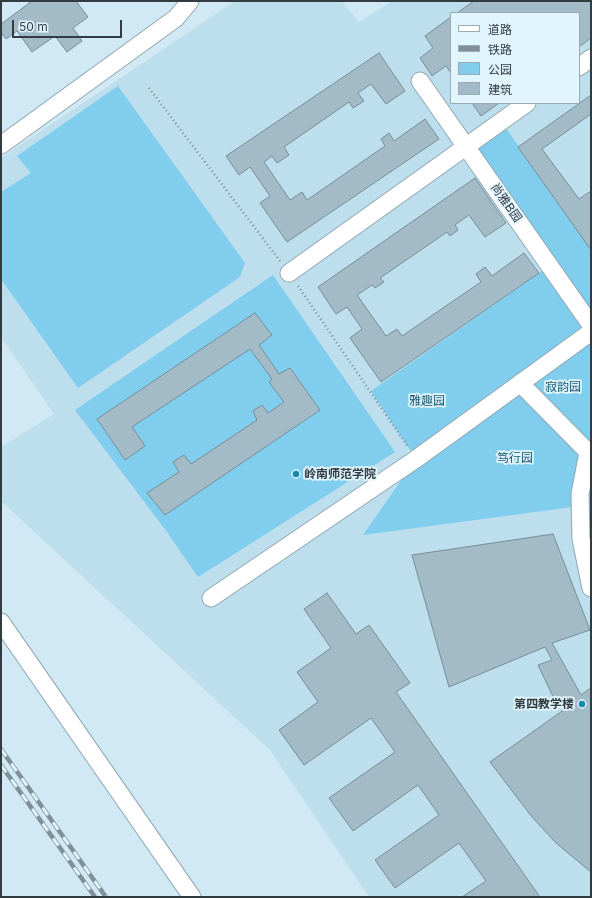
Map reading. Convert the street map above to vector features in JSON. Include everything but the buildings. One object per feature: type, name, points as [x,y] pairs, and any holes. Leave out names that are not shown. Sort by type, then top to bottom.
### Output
[{"type":"street","points":[[1,145],[176,18],[190,1]]},
{"type":"street","points":[[580,66],[591,58]]},
{"type":"street","name":"尚雅B园","points":[[420,81],[591,325]]},
{"type":"street","points":[[289,272],[526,104]]},
{"type":"street","points":[[211,598],[416,459],[591,332]]},
{"type":"street","points":[[520,383],[590,451],[580,494],[581,539],[591,588]]},
{"type":"street","points":[[1,622],[192,897]]},
{"type":"shaded area","name":"岭南师范学院","points":[[235,1],[342,1],[359,22],[392,1],[591,1],[591,897],[369,897],[270,750],[1,501],[1,447],[54,414],[1,337],[1,158]]},
{"type":"green space","points":[[118,86],[245,263],[240,277],[78,388],[1,279],[1,192],[31,173],[17,156]]},
{"type":"green space","points":[[501,121],[591,249],[591,588],[580,506],[363,535],[416,459],[371,391],[549,266],[465,146]]},
{"type":"green space","points":[[273,275],[395,452],[198,577],[167,532],[75,410]]},
{"type":"railway","points":[[1,749],[106,897]]},
{"type":"railway","points":[[1,765],[95,897]]},
{"type":"place","name":"岭南师范学院","points":[[296,474]]},
{"type":"place","name":"第四教学楼","points":[[582,704]]},
{"type":"park label","name":"寂韵园","points":[[563,387]]},
{"type":"park label","name":"雅趣园","points":[[427,401]]},
{"type":"park label","name":"笃行园","points":[[515,458]]}]
